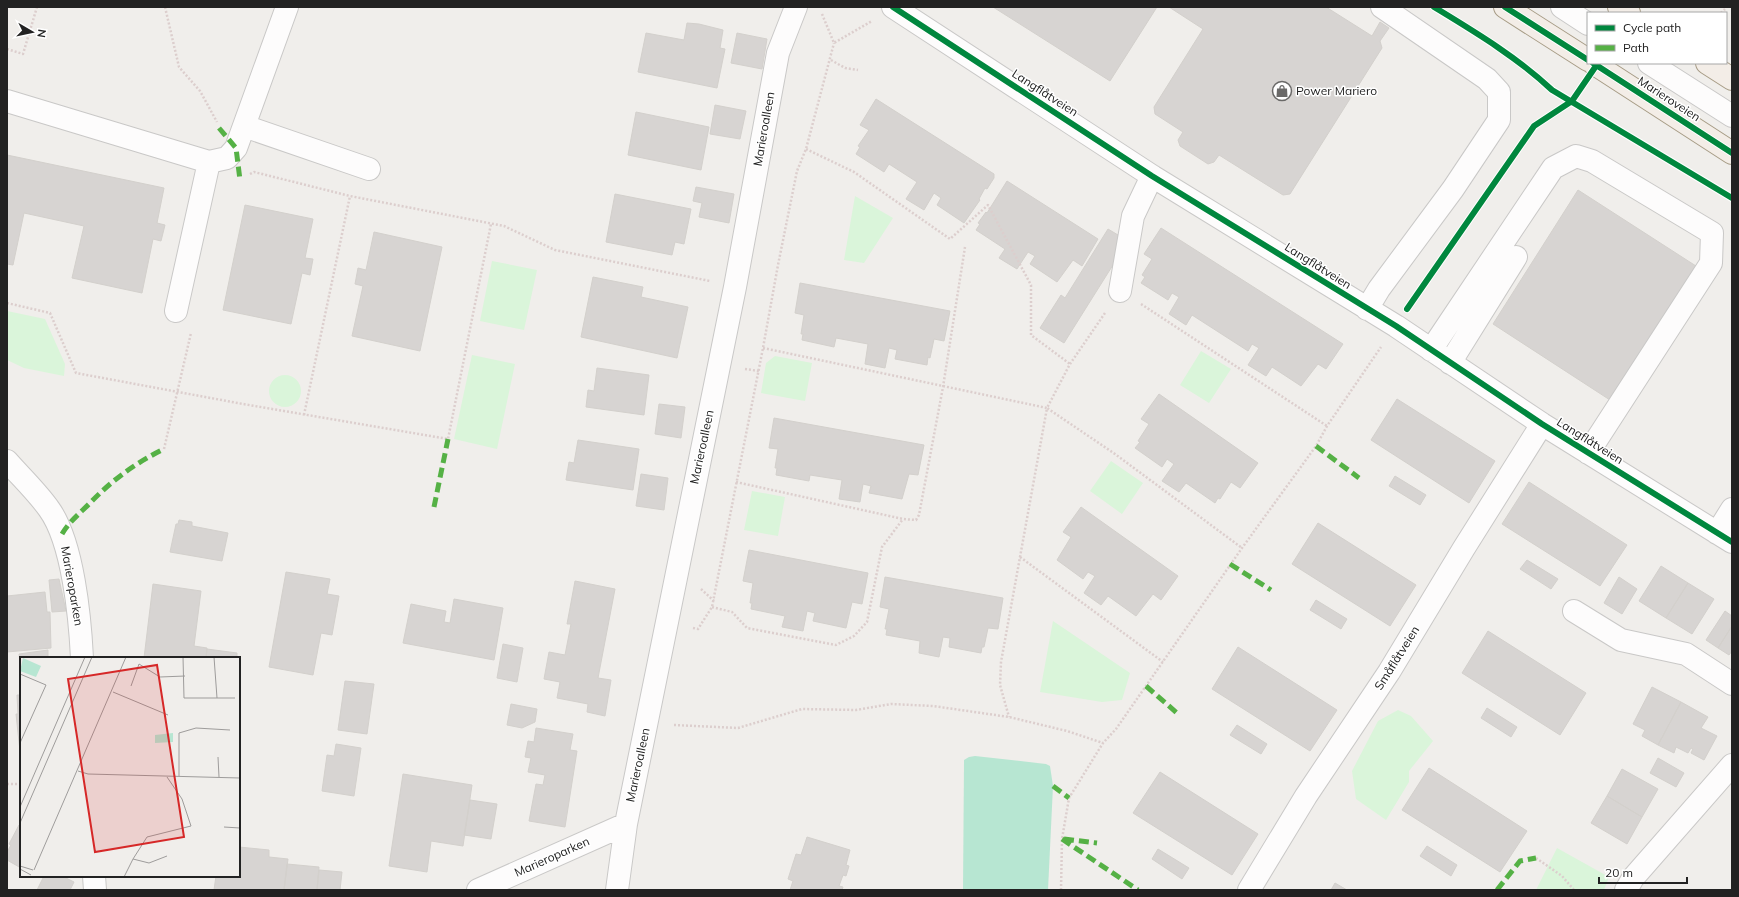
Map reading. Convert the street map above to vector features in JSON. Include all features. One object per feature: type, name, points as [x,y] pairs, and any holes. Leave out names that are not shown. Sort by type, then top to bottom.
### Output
[{"type":"main road","points":[[1505,7],[1587,59]]},
{"type":"main road","name":"Marieroveien","points":[[1595,64],[1732,153]]},
{"type":"main road","points":[[1709,64],[1732,79]]},
{"type":"street","points":[[7,101],[209,162],[227,158],[236,148],[287,7]]},
{"type":"street","name":"Marieroalleen","points":[[617,890],[626,824],[735,287],[778,53],[796,7]]},
{"type":"street","points":[[1367,309],[1379,289],[1453,189],[1499,120],[1499,92],[1487,79],[1382,7]]},
{"type":"street","points":[[1562,7],[1587,23]]},
{"type":"street","name":"Langflåtveien","points":[[885,13],[1367,309],[1542,424],[1725,537]]},
{"type":"street","points":[[1651,64],[1732,116]]},
{"type":"street","points":[[244,126],[369,169]]},
{"type":"street","points":[[1431,350],[1553,168],[1576,156],[1592,161],[1712,233],[1711,263],[1588,453]]},
{"type":"street","points":[[176,311],[209,162]]},
{"type":"street","points":[[1120,291],[1133,216],[1152,176]]},
{"type":"street","points":[[1450,363],[1516,257]]},
{"type":"street","name":"Småflåtveien","points":[[1249,890],[1306,796],[1390,672],[1464,548],[1542,424]]},
{"type":"street","name":"Marieroparken","points":[[7,461],[50,510],[62,534],[71,570],[82,657]]},
{"type":"street","points":[[1725,537],[1732,509]]},
{"type":"street","points":[[1574,611],[1621,640],[1686,654],[1732,684]]},
{"type":"street","points":[[1626,890],[1633,878],[1732,765]]},
{"type":"street","name":"Marieroparken","points":[[478,890],[626,824]]},
{"type":"street","points":[[94,877],[94,890]]},
{"type":"path","points":[[7,49],[23,54],[37,7]]},
{"type":"path","points":[[165,7],[178,66],[200,91],[219,128]]},
{"type":"path","points":[[667,624],[698,629],[712,607],[797,171],[806,149],[818,99],[831,60],[834,43],[819,7]]},
{"type":"path","points":[[834,43],[885,13]]},
{"type":"path","points":[[831,60],[845,68],[858,70]]},
{"type":"path","points":[[806,149],[854,172],[950,239],[988,205],[1031,285],[1031,335],[1070,364]]},
{"type":"path","points":[[247,176],[254,172],[350,196],[504,226],[555,250],[735,287]]},
{"type":"path","points":[[304,415],[350,196]]},
{"type":"path","points":[[7,303],[50,313],[76,373],[448,440],[491,224]]},
{"type":"path","points":[[736,482],[903,519],[916,520],[919,515],[943,386],[965,248]]},
{"type":"path","points":[[1009,717],[1000,684],[1001,662],[1047,408],[1070,364],[1120,291],[1327,426]]},
{"type":"path","points":[[164,449],[191,332]]},
{"type":"path","points":[[1060,890],[1062,839],[1069,798],[1102,743],[1116,729],[1242,548],[1316,446],[1327,426],[1384,341]]},
{"type":"path","points":[[763,348],[1047,408],[1115,454],[1242,548]]},
{"type":"path","points":[[712,607],[732,612],[747,628],[836,645],[854,636],[867,622],[882,547],[903,519]]},
{"type":"path","points":[[1020,557],[1163,662]]},
{"type":"path","points":[[647,723],[738,728],[802,709],[856,710],[891,704],[933,706],[1009,717],[1067,731],[1102,743]]},
{"type":"path","points":[[7,784],[20,784]]},
{"type":"path","points":[[1536,858],[1562,876],[1574,890]]},
{"type":"green space","points":[[855,196],[893,218],[864,263],[844,260]]},
{"type":"green space","points":[[492,261],[537,270],[524,330],[480,321]]},
{"type":"green space","points":[[7,311],[45,319],[65,364],[64,376],[24,368],[7,360]]},
{"type":"green space","points":[[1201,351],[1231,369],[1209,403],[1180,385]]},
{"type":"green space","points":[[472,355],[515,364],[497,449],[454,439]]},
{"type":"green space","points":[[775,356],[812,363],[805,401],[761,393],[766,363]]},
{"type":"green space","points":[[282,375],[288,375],[298,382],[301,391],[300,397],[294,404],[288,407],[282,407],[272,400],[269,394],[269,388],[276,378]]},
{"type":"green space","points":[[1111,461],[1143,483],[1122,514],[1090,491]]},
{"type":"green space","points":[[752,491],[785,497],[778,536],[744,530]]},
{"type":"green space","points":[[1053,621],[1130,673],[1122,700],[1102,702],[1040,692]]},
{"type":"green space","points":[[1398,710],[1411,716],[1433,741],[1409,771],[1409,782],[1386,820],[1356,799],[1352,771],[1378,721]]},
{"type":"green space","points":[[975,756],[1046,764],[1050,766],[1053,786],[1048,890],[963,890],[964,760]]},
{"type":"green space","points":[[1557,848],[1609,877],[1604,890],[1536,890]]},
{"type":"building","points":[[993,7],[1157,7],[1110,81]]},
{"type":"building","points":[[1169,7],[1326,7],[1372,36],[1380,22],[1389,28],[1380,41],[1382,48],[1290,194],[1283,195],[1219,155],[1214,162],[1208,164],[1180,146],[1178,140],[1183,132],[1155,114],[1154,107],[1203,29]]},
{"type":"building","points":[[687,23],[699,24],[723,30],[720,48],[725,49],[717,88],[638,72],[646,33],[684,40]]},
{"type":"building","points":[[737,33],[767,39],[762,69],[731,63]]},
{"type":"building","points":[[876,99],[994,174],[994,178],[987,189],[985,188],[979,199],[980,200],[964,223],[937,205],[941,198],[934,193],[924,210],[906,199],[917,182],[889,164],[884,172],[856,154],[860,147],[858,146],[869,130],[860,125]]},
{"type":"building","points":[[715,105],[746,111],[740,139],[710,134]]},
{"type":"building","points":[[636,112],[709,127],[701,170],[628,155]]},
{"type":"building","points":[[7,155],[164,188],[157,223],[165,225],[161,241],[153,239],[142,293],[72,278],[84,226],[24,213],[13,265],[7,264]]},
{"type":"building","points":[[1007,181],[1098,239],[1082,266],[1073,260],[1057,282],[1030,264],[1035,256],[1028,252],[1017,269],[999,258],[1005,249],[976,230],[980,224],[978,223],[986,212],[987,213]]},
{"type":"building","points":[[696,187],[734,194],[729,223],[699,217],[702,203],[693,201]]},
{"type":"building","points":[[1578,190],[1696,266],[1610,400],[1493,324]]},
{"type":"building","points":[[615,194],[691,209],[684,244],[675,242],[672,255],[606,242]]},
{"type":"building","points":[[245,205],[313,219],[305,258],[313,259],[310,275],[302,273],[291,324],[223,310]]},
{"type":"building","points":[[1161,228],[1343,344],[1326,369],[1318,364],[1301,386],[1272,367],[1266,376],[1248,365],[1259,348],[1252,344],[1248,351],[1192,315],[1186,325],[1169,314],[1179,297],[1172,293],[1168,300],[1141,283],[1145,277],[1142,275],[1152,259],[1144,254]]},
{"type":"building","points":[[1108,229],[1128,241],[1064,343],[1040,328],[1061,295],[1065,298]]},
{"type":"building","points":[[374,232],[442,247],[420,351],[352,336],[363,286],[355,284],[358,268],[366,270]]},
{"type":"building","points":[[593,277],[643,287],[641,297],[688,307],[677,358],[581,337]]},
{"type":"building","points":[[800,283],[950,311],[944,341],[934,339],[927,365],[895,359],[897,350],[889,348],[885,368],[865,364],[868,344],[836,338],[834,347],[802,340],[803,334],[801,334],[804,315],[795,313]]},
{"type":"building","points":[[597,368],[649,375],[644,415],[586,407],[588,390],[594,391]]},
{"type":"building","points":[[1159,394],[1258,463],[1240,488],[1231,482],[1220,499],[1218,498],[1215,503],[1186,483],[1179,492],[1162,481],[1174,464],[1167,459],[1162,467],[1135,448],[1140,442],[1138,441],[1149,424],[1141,419]]},
{"type":"building","points":[[1397,399],[1495,461],[1469,503],[1371,440]]},
{"type":"building","points":[[659,404],[685,407],[681,438],[655,434]]},
{"type":"building","points":[[774,418],[924,445],[918,475],[909,474],[902,499],[869,493],[871,486],[863,484],[860,502],[839,499],[842,480],[810,475],[809,481],[776,475],[777,468],[775,468],[778,449],[769,448]]},
{"type":"building","points":[[578,440],[639,449],[633,490],[566,480],[569,462],[574,463]]},
{"type":"building","points":[[641,474],[668,478],[664,510],[636,506]]},
{"type":"building","points":[[1395,476],[1426,495],[1420,505],[1389,486]]},
{"type":"building","points":[[1529,482],[1627,545],[1600,586],[1502,524]]},
{"type":"building","points":[[1081,507],[1178,576],[1161,600],[1153,594],[1136,616],[1108,596],[1101,605],[1084,593],[1095,576],[1088,572],[1083,579],[1057,560],[1071,537],[1063,532]]},
{"type":"building","points":[[179,520],[192,522],[192,526],[228,533],[222,561],[170,552],[176,524],[178,524]]},
{"type":"building","points":[[1318,523],[1416,585],[1390,626],[1292,564]]},
{"type":"building","points":[[749,550],[868,573],[862,604],[852,602],[846,628],[813,621],[815,613],[807,611],[803,631],[782,627],[785,616],[751,609],[752,603],[750,603],[753,583],[743,581]]},
{"type":"building","points":[[1527,560],[1558,579],[1551,589],[1520,569]]},
{"type":"building","points":[[1661,566],[1688,583],[1666,618],[1639,601]]},
{"type":"building","points":[[286,572],[330,579],[327,594],[339,596],[332,635],[321,633],[313,675],[269,667]]},
{"type":"building","points":[[885,577],[1003,598],[998,629],[988,628],[984,647],[982,647],[981,653],[949,647],[950,638],[943,637],[939,657],[919,653],[920,641],[886,635],[887,629],[885,629],[889,609],[880,607]]},
{"type":"building","points":[[1619,577],[1637,589],[1622,614],[1604,603]]},
{"type":"building","points":[[59,579],[66,611],[52,612],[49,580]]},
{"type":"building","points":[[575,581],[615,589],[598,678],[611,680],[605,716],[587,712],[588,704],[557,698],[560,682],[544,679],[549,652],[565,655],[571,624],[567,624]]},
{"type":"building","points":[[1688,583],[1714,599],[1692,634],[1666,618]]},
{"type":"building","points":[[153,584],[201,591],[194,646],[207,648],[206,657],[144,657]]},
{"type":"building","points":[[45,592],[47,612],[50,612],[51,648],[7,652],[7,596]]},
{"type":"building","points":[[454,599],[503,608],[494,660],[403,643],[411,604],[446,611],[444,622],[450,623]]},
{"type":"building","points":[[1316,600],[1347,619],[1341,629],[1310,610]]},
{"type":"building","points":[[1725,611],[1732,616],[1732,626],[1718,648],[1706,640]]},
{"type":"building","points":[[1732,626],[1732,651],[1729,655],[1718,648]]},
{"type":"building","points":[[1488,631],[1586,693],[1560,735],[1462,673]]},
{"type":"building","points":[[503,644],[523,648],[517,682],[497,678]]},
{"type":"building","points":[[1238,647],[1337,710],[1310,751],[1212,689]]},
{"type":"building","points":[[207,649],[237,653],[237,657],[206,657]]},
{"type":"building","points":[[48,650],[48,657],[20,657],[20,662],[19,654]]},
{"type":"building","points":[[345,681],[374,684],[367,734],[338,730]]},
{"type":"building","points":[[1652,687],[1681,702],[1658,745],[1642,736],[1645,730],[1633,724]]},
{"type":"building","points":[[17,695],[20,695],[20,751],[16,714],[18,714]]},
{"type":"building","points":[[1681,702],[1708,717],[1701,728],[1717,736],[1704,760],[1691,753],[1693,749],[1691,748],[1688,753],[1676,747],[1674,753],[1658,745]]},
{"type":"building","points":[[511,704],[537,709],[535,722],[522,728],[507,725]]},
{"type":"building","points":[[1487,708],[1517,727],[1511,737],[1481,718]]},
{"type":"building","points":[[1237,725],[1267,744],[1261,754],[1230,735]]},
{"type":"building","points":[[536,728],[573,734],[570,750],[577,751],[565,827],[529,821],[536,784],[543,785],[545,775],[528,772],[531,758],[525,757],[528,741],[534,742]]},
{"type":"building","points":[[336,744],[361,748],[354,796],[322,791],[327,755],[334,756]]},
{"type":"building","points":[[1658,758],[1684,773],[1676,787],[1650,773]]},
{"type":"building","points":[[1429,768],[1527,831],[1500,872],[1402,810]]},
{"type":"building","points":[[1622,769],[1658,789],[1642,817],[1607,796]]},
{"type":"building","points":[[1160,772],[1258,834],[1232,875],[1133,813]]},
{"type":"building","points":[[403,774],[472,785],[463,846],[431,841],[427,872],[389,866]]},
{"type":"building","points":[[1607,796],[1642,817],[1627,844],[1591,823]]},
{"type":"building","points":[[470,800],[497,804],[491,839],[464,835]]},
{"type":"building","points":[[20,825],[20,867],[7,860],[7,852],[11,845],[9,844]]},
{"type":"building","points":[[807,837],[850,850],[846,865],[849,866],[846,876],[843,875],[839,886],[843,887],[842,890],[790,890],[793,881],[788,879],[796,854],[801,855]]},
{"type":"building","points":[[1427,846],[1457,865],[1451,876],[1420,856]]},
{"type":"building","points":[[240,847],[269,850],[269,857],[288,859],[284,890],[214,890],[216,877],[240,877]]},
{"type":"building","points":[[1158,849],[1189,868],[1182,879],[1152,859]]},
{"type":"building","points":[[287,864],[319,867],[317,890],[284,890]]},
{"type":"building","points":[[319,870],[342,872],[340,890],[317,890]]},
{"type":"building","points":[[44,877],[64,877],[74,882],[70,890],[37,890]]},
{"type":"building","points":[[1335,883],[1347,890],[1331,890]]},
{"type":"marked path","points":[[219,128],[236,148],[240,180]]},
{"type":"marked path","points":[[434,507],[448,439]]},
{"type":"marked path","points":[[1316,446],[1359,478]]},
{"type":"marked path","points":[[62,534],[74,518],[115,480],[133,466],[164,449]]},
{"type":"marked path","points":[[1230,564],[1271,590]]},
{"type":"marked path","points":[[1146,686],[1177,713]]},
{"type":"marked path","points":[[1053,786],[1069,798]]},
{"type":"marked path","points":[[1062,839],[1138,890]]},
{"type":"marked path","points":[[1064,839],[1097,843]]},
{"type":"marked path","points":[[1497,890],[1520,861],[1536,858]]},
{"type":"cycle path","points":[[893,7],[1152,176],[1396,326],[1542,424],[1732,542]]},
{"type":"cycle path","points":[[1434,7],[1510,56],[1552,90],[1732,198]]},
{"type":"cycle path","points":[[1505,7],[1587,59]]},
{"type":"cycle path","points":[[1595,64],[1732,153]]},
{"type":"cycle path","points":[[1407,309],[1534,126],[1572,101],[1597,64]]},
{"type":"place","name":"Power Mariero","points":[[1282,91]]}]
